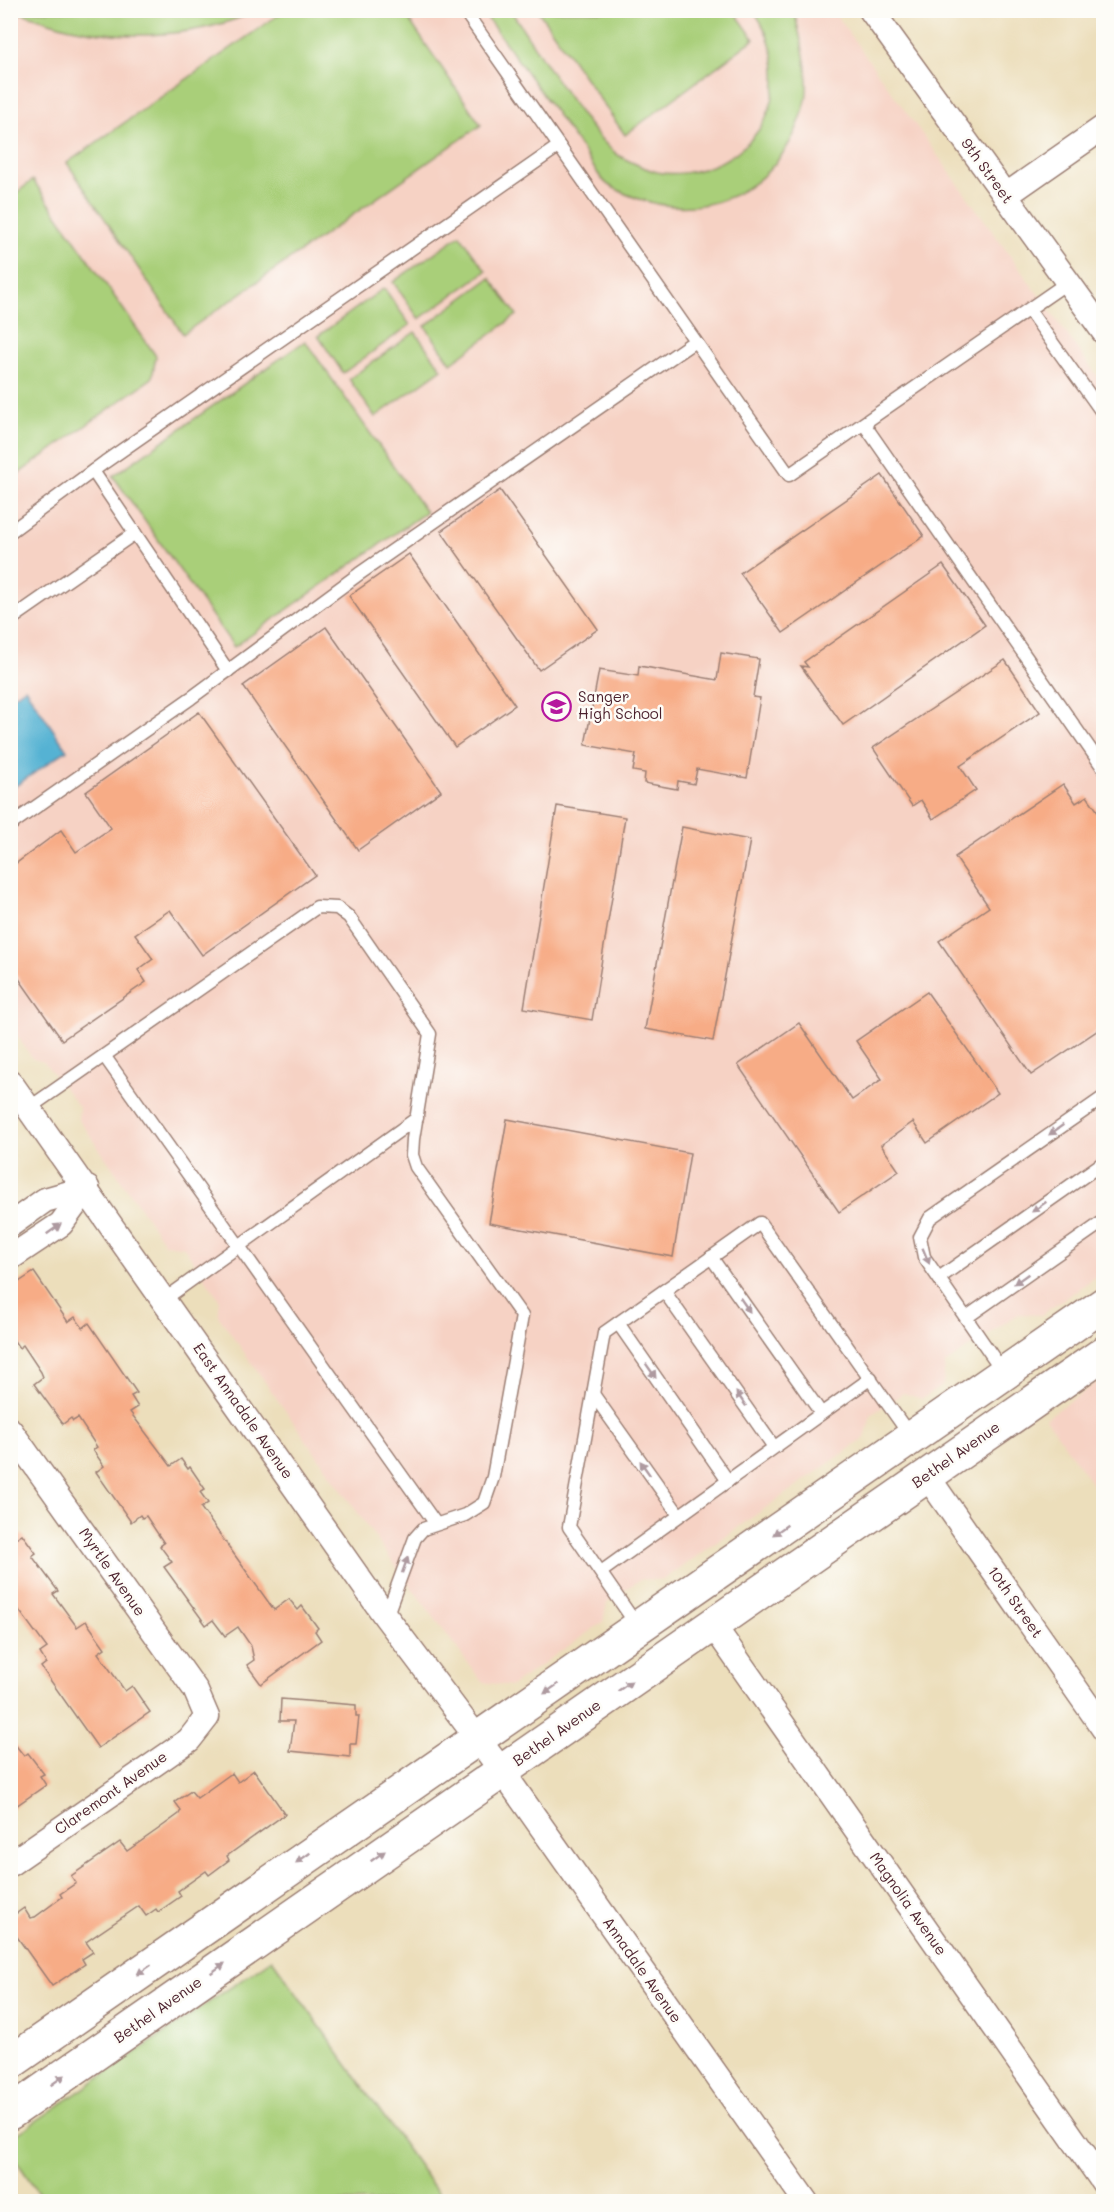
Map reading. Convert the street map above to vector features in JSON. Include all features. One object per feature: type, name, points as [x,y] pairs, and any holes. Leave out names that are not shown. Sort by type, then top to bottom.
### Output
[{"type":"main road","points":[[10,2063],[1104,1304]]},
{"type":"main road","points":[[927,1476],[926,1461],[941,1440],[1074,1346],[1104,1317]]},
{"type":"main road","name":"Bethel Avenue","points":[[10,2113],[1104,1353]]},
{"type":"main road","points":[[719,1620],[786,1553],[901,1466],[911,1438]]},
{"type":"street","name":"9th Street","points":[[871,10],[1104,332]]},
{"type":"street","points":[[1005,196],[1104,128]]},
{"type":"street","name":"East Annadale Avenue","points":[[10,1082],[87,1188],[387,1617],[476,1739]]},
{"type":"street","points":[[10,1225],[45,1200],[87,1188]]},
{"type":"street","points":[[10,1258],[61,1224],[87,1188]]},
{"type":"street","name":"Myrtle Avenue","points":[[10,1430],[195,1689],[207,1717]]},
{"type":"street","name":"10th Street","points":[[927,1476],[1104,1729]]},
{"type":"street","name":"Magnolia Avenue","points":[[719,1620],[1104,2183]]},
{"type":"street","name":"Claremont Avenue","points":[[10,1864],[189,1740],[207,1717]]},
{"type":"street","name":"Annadale Avenue","points":[[476,1739],[502,1771],[806,2202]]},
{"type":"lane","points":[[464,10],[789,475],[1068,282]]},
{"type":"lane","points":[[10,532],[93,471],[559,146]]},
{"type":"lane","points":[[1029,310],[1104,415]]},
{"type":"lane","points":[[10,825],[228,671],[359,574],[695,341]]},
{"type":"lane","points":[[864,424],[1104,769]]},
{"type":"lane","points":[[93,471],[228,671]]},
{"type":"lane","points":[[10,620],[135,533]]},
{"type":"lane","points":[[29,1108],[105,1058],[317,907],[337,908],[349,917],[430,1034],[412,1155],[416,1167],[522,1316],[494,1477],[484,1503],[465,1515],[423,1530],[415,1538],[387,1617]]},
{"type":"lane","points":[[105,1058],[436,1524]]},
{"type":"lane","points":[[1004,1373],[924,1257],[920,1236],[930,1218],[1104,1097]]},
{"type":"lane","points":[[165,1299],[417,1118]]},
{"type":"lane","points":[[939,1278],[1104,1162]]},
{"type":"lane","points":[[967,1317],[1104,1221]]},
{"type":"lane","points":[[639,1628],[569,1527],[604,1333],[711,1257],[760,1223],[911,1438]]},
{"type":"lane","points":[[711,1257],[821,1413]]},
{"type":"lane","points":[[664,1291],[774,1447]]},
{"type":"lane","points":[[618,1323],[728,1480]]},
{"type":"lane","points":[[600,1572],[871,1378]]},
{"type":"lane","points":[[593,1394],[679,1515]]},
{"type":"shaded area","name":"Sanger High School","points":[[10,11],[833,11],[1103,384],[1103,1272],[1041,1315],[1018,1314],[945,1364],[943,1385],[922,1399],[903,1393],[871,1415],[865,1438],[663,1580],[641,1579],[607,1602],[603,1622],[511,1686],[482,1682],[389,1557],[219,1317],[219,1299],[184,1247],[165,1244],[78,1118],[79,1107],[44,1062],[33,1059],[11,1027]]},
{"type":"shaded area","points":[[1103,1378],[1103,1500],[1046,1418]]},
{"type":"green space","points":[[256,10],[213,26],[165,34],[141,35],[71,28],[14,11]]},
{"type":"green space","points":[[284,11],[403,11],[481,125],[183,334],[67,163]]},
{"type":"green space","points":[[482,11],[511,11],[564,91],[610,149],[623,158],[657,172],[686,173],[714,165],[736,153],[753,137],[765,119],[773,98],[775,77],[773,54],[766,32],[754,11],[794,11],[806,70],[805,104],[793,136],[776,162],[755,183],[730,197],[702,205],[672,206],[641,200],[610,186],[602,179]]},
{"type":"green space","points":[[538,11],[734,11],[754,39],[625,135]]},
{"type":"green space","points":[[33,180],[156,356],[152,378],[11,479],[11,197]]},
{"type":"green space","points":[[460,235],[486,271],[419,319],[393,282]]},
{"type":"green space","points":[[490,278],[517,315],[451,363],[425,326]]},
{"type":"green space","points":[[384,288],[410,325],[343,373],[318,336]]},
{"type":"green space","points":[[415,332],[442,369],[375,417],[349,379]]},
{"type":"green space","points":[[305,341],[426,512],[234,647],[113,476]]},
{"type":"green space","points":[[272,1959],[441,2197],[436,2202],[44,2201],[11,2153],[16,2135]]},
{"type":"water","points":[[25,688],[67,750],[11,789],[11,698]]},
{"type":"building","points":[[882,475],[924,536],[783,633],[740,573]]},
{"type":"building","points":[[500,490],[598,629],[539,670],[441,531]]},
{"type":"building","points":[[409,554],[515,705],[455,747],[349,596]]},
{"type":"building","points":[[943,565],[985,625],[843,725],[801,666],[808,667],[804,662]]},
{"type":"building","points":[[326,627],[441,791],[358,850],[243,686]]},
{"type":"building","points":[[721,653],[759,659],[753,697],[760,698],[747,778],[697,769],[694,784],[678,781],[677,789],[644,783],[645,773],[633,771],[636,754],[585,745],[599,670],[638,676],[639,666],[717,680]]},
{"type":"building","points":[[1005,660],[1040,712],[960,766],[976,790],[933,819],[921,800],[912,806],[873,748]]},
{"type":"building","points":[[199,712],[315,875],[202,955],[170,910],[135,934],[153,959],[138,970],[146,982],[62,1040],[10,966],[10,868],[61,830],[76,852],[111,828],[86,792]]},
{"type":"building","points":[[1063,784],[1076,803],[1087,796],[1104,820],[1104,1026],[1031,1075],[939,941],[989,907],[955,857]]},
{"type":"building","points":[[557,806],[625,817],[592,1020],[524,1008]]},
{"type":"building","points":[[682,827],[750,840],[713,1041],[645,1029]]},
{"type":"building","points":[[927,992],[998,1093],[927,1143],[913,1122],[881,1145],[899,1171],[839,1212],[738,1065],[799,1023],[852,1100],[882,1079],[856,1041]]},
{"type":"building","points":[[507,1119],[690,1153],[673,1257],[489,1223]]},
{"type":"building","points":[[34,1272],[68,1322],[75,1317],[83,1328],[89,1323],[137,1393],[131,1396],[138,1407],[130,1412],[171,1466],[181,1459],[188,1469],[190,1467],[205,1489],[200,1492],[208,1503],[201,1508],[274,1610],[289,1599],[298,1610],[302,1606],[318,1628],[315,1631],[321,1640],[261,1684],[247,1665],[254,1660],[251,1646],[238,1627],[225,1636],[213,1620],[206,1625],[164,1567],[172,1562],[160,1546],[164,1543],[146,1516],[142,1518],[140,1515],[131,1522],[96,1472],[104,1466],[93,1450],[97,1447],[78,1418],[73,1421],[71,1418],[63,1424],[34,1384],[43,1377],[41,1372],[23,1345],[19,1348],[10,1335],[10,1288]]},
{"type":"building","points":[[22,1534],[36,1553],[32,1556],[58,1591],[53,1594],[77,1627],[86,1621],[105,1648],[98,1653],[125,1691],[132,1686],[150,1712],[98,1748],[41,1667],[46,1663],[40,1653],[47,1648],[10,1598],[10,1542]]},
{"type":"building","points":[[281,1699],[356,1705],[356,1716],[359,1716],[356,1744],[350,1744],[350,1757],[290,1751],[294,1721],[280,1721]]},
{"type":"building","points":[[10,1738],[24,1756],[28,1753],[44,1774],[40,1776],[46,1785],[10,1810]]},
{"type":"building","points":[[254,1770],[285,1814],[227,1856],[229,1860],[209,1875],[206,1871],[178,1891],[181,1896],[158,1912],[156,1909],[146,1916],[139,1906],[86,1942],[93,1952],[82,1959],[85,1964],[52,1986],[10,1927],[10,1918],[24,1908],[30,1918],[35,1917],[62,1897],[60,1894],[76,1883],[71,1876],[120,1842],[127,1851],[179,1814],[181,1810],[175,1802],[191,1791],[197,1798],[232,1773],[238,1782]]},
{"type":"place","name":"Sanger High School","points":[[557,706]]}]
